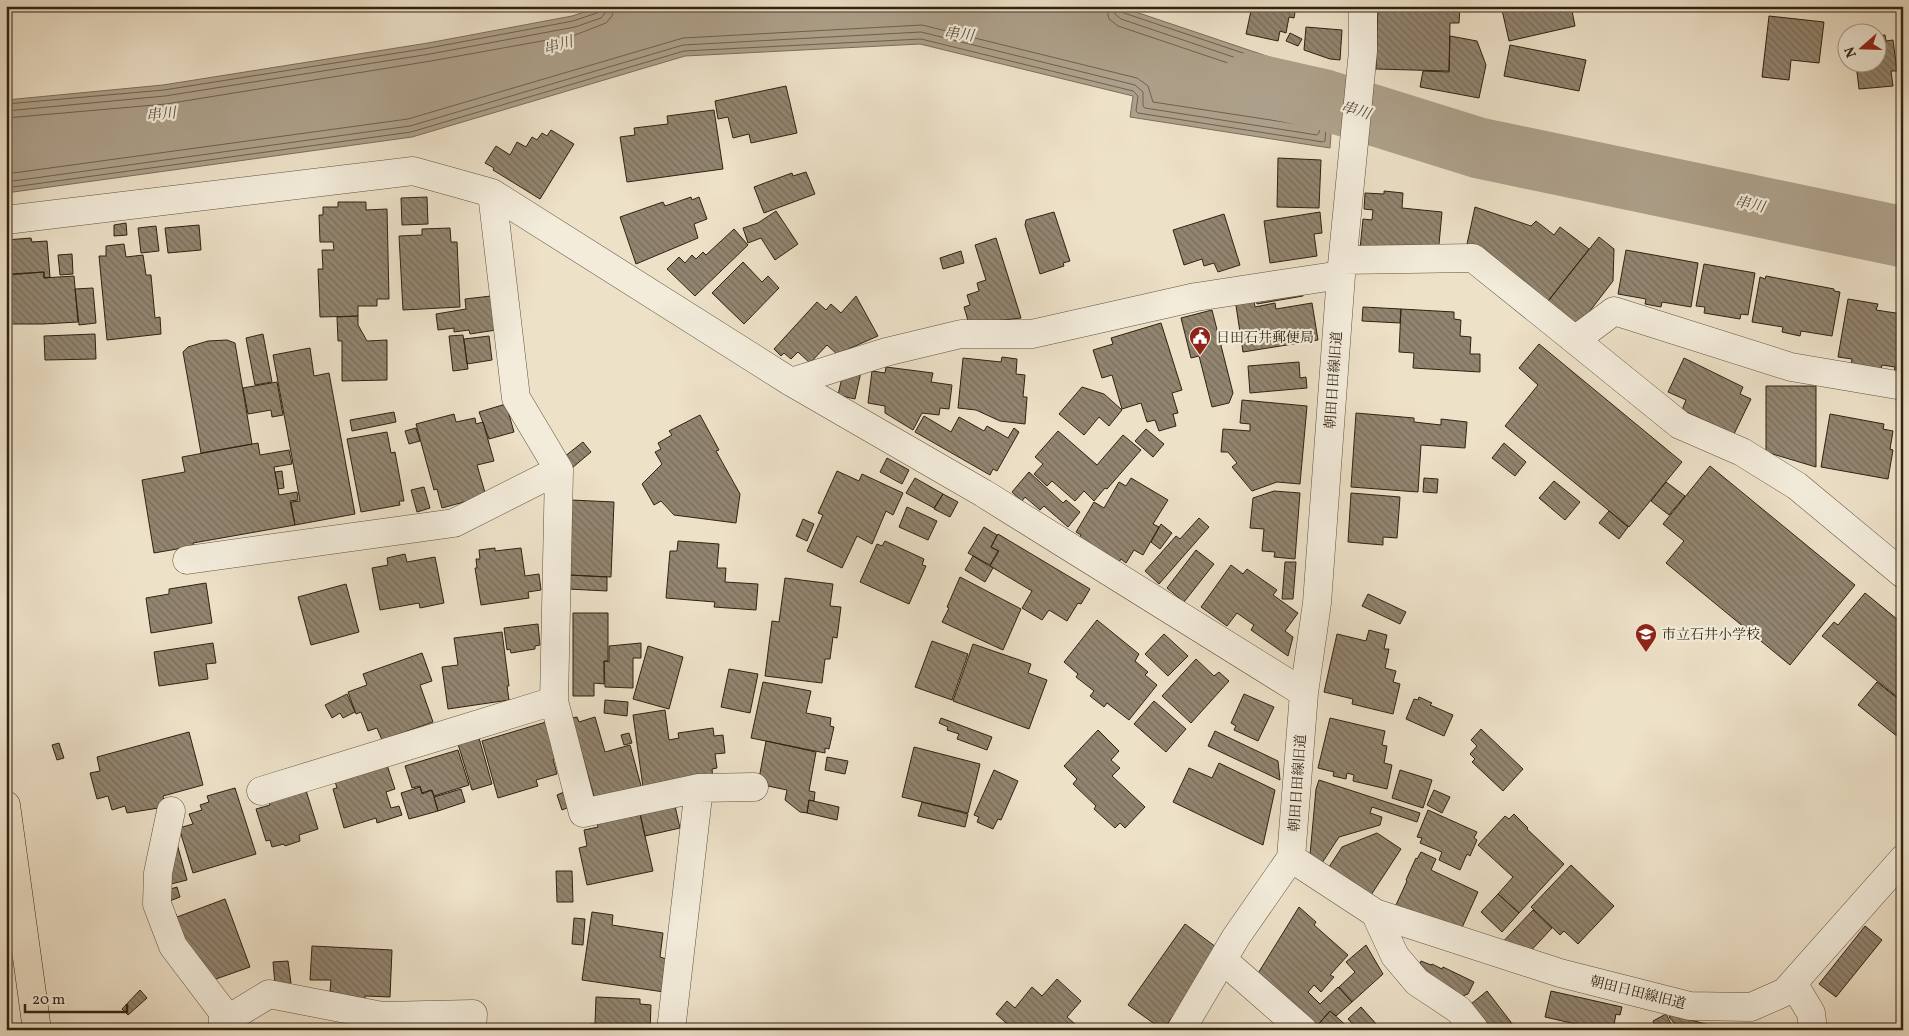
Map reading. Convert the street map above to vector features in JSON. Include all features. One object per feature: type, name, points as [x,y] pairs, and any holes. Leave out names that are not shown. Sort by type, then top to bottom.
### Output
[{"type":"highway","points":[[6,805],[37,1030]]},
{"type":"street","name":"朝田日田線旧道","points":[[1363,6],[1363,51],[1342,268],[1317,603],[1304,692],[1291,858],[1375,913],[1560,973],[1690,1006],[1751,1007],[1785,992],[1903,859]]},
{"type":"street","points":[[6,220],[413,171],[492,193],[791,382],[984,493],[1304,692]]},
{"type":"street","points":[[492,193],[516,398],[559,470],[554,702],[583,813],[699,788],[754,787]]},
{"type":"street","points":[[791,382],[886,352],[961,334],[1032,334],[1342,268],[1473,258],[1680,425],[1742,452],[1797,486],[1903,574]]},
{"type":"street","points":[[1575,340],[1614,311],[1791,366],[1903,386]]},
{"type":"street","points":[[187,560],[454,523],[559,470]]},
{"type":"street","points":[[261,791],[554,702]]},
{"type":"street","points":[[671,1030],[699,788]]},
{"type":"street","points":[[171,811],[158,873],[157,904],[172,946],[223,1012],[223,1026]]},
{"type":"street","points":[[1181,1030],[1236,937],[1291,858]]},
{"type":"street","points":[[1375,913],[1395,956],[1417,982],[1459,1010],[1475,1030]]},
{"type":"street","points":[[1223,960],[1303,1030]]},
{"type":"street","points":[[1793,982],[1811,1013],[1812,1030]]},
{"type":"street","points":[[223,1026],[269,994],[382,1016],[473,1014],[472,1030]]},
{"type":"water","points":[[602,6],[1118,6],[1335,79],[1330,148],[1130,117],[1133,96],[920,44],[685,56],[412,137],[6,193],[6,100],[163,85],[428,43],[572,16]]},
{"type":"building","points":[[1252,6],[1296,6],[1294,18],[1289,17],[1286,33],[1280,31],[1278,41],[1246,34]]},
{"type":"building","points":[[1378,6],[1460,6],[1459,23],[1450,23],[1449,71],[1376,69]]},
{"type":"building","points":[[1511,6],[1571,6],[1575,26],[1509,41],[1502,10],[1511,8]]},
{"type":"building","points":[[1769,16],[1824,22],[1819,63],[1791,60],[1789,80],[1762,77]]},
{"type":"building","points":[[1306,27],[1342,30],[1340,60],[1330,59],[1304,50]]},
{"type":"building","points":[[1290,33],[1302,39],[1298,46],[1286,41]]},
{"type":"building","points":[[1450,36],[1477,41],[1486,65],[1479,98],[1420,87],[1423,71],[1449,72]]},
{"type":"building","points":[[1893,40],[1897,71],[1891,71],[1893,86],[1859,89],[1857,72],[1886,72],[1886,41]]},
{"type":"building","points":[[1510,45],[1586,60],[1579,91],[1504,76]]},
{"type":"building","points":[[786,86],[797,133],[751,143],[749,134],[733,138],[728,117],[718,119],[715,101]]},
{"type":"building","points":[[714,110],[723,169],[627,182],[620,137],[635,135],[634,128],[668,124],[667,116]]},
{"type":"building","points":[[551,130],[574,144],[540,199],[485,163],[496,146],[510,155],[517,142],[526,147],[532,137],[537,140],[542,133],[547,136]]},
{"type":"building","points":[[1278,158],[1321,160],[1319,208],[1277,207]]},
{"type":"building","points":[[806,172],[815,194],[764,213],[754,187],[792,173],[793,176]]},
{"type":"building","points":[[1384,191],[1403,193],[1402,208],[1442,212],[1438,255],[1359,259],[1363,219],[1372,220],[1373,210],[1364,209],[1365,193],[1384,194]]},
{"type":"building","points":[[427,197],[428,224],[402,225],[401,198]]},
{"type":"building","points":[[691,197],[692,200],[699,197],[707,219],[694,224],[698,238],[636,264],[620,217],[663,202],[665,206]]},
{"type":"building","points":[[338,202],[366,202],[366,210],[387,209],[389,299],[377,299],[377,306],[358,306],[358,316],[320,317],[318,269],[323,269],[322,250],[334,250],[333,242],[320,242],[319,215],[323,215],[323,207],[338,207]]},
{"type":"building","points":[[1475,207],[1531,226],[1536,221],[1554,235],[1560,227],[1589,249],[1545,305],[1467,244]]},
{"type":"building","points":[[776,211],[798,244],[775,260],[761,238],[748,243],[743,228],[758,223]]},
{"type":"building","points":[[1054,212],[1070,261],[1063,263],[1064,266],[1040,274],[1025,225],[1026,220]]},
{"type":"building","points":[[1320,212],[1322,233],[1314,234],[1317,256],[1270,263],[1264,221]]},
{"type":"building","points":[[1224,214],[1240,265],[1218,272],[1214,263],[1204,266],[1202,259],[1184,265],[1173,230]]},
{"type":"building","points":[[126,223],[127,235],[114,236],[114,225]]},
{"type":"building","points":[[199,225],[201,250],[168,253],[165,228]]},
{"type":"building","points":[[156,226],[159,251],[141,253],[138,228]]},
{"type":"building","points":[[450,228],[451,242],[457,242],[460,307],[403,310],[399,236],[422,235],[422,229]]},
{"type":"building","points":[[734,229],[748,245],[695,296],[667,269],[679,257],[685,263],[692,255],[696,259],[703,252],[706,255]]},
{"type":"building","points":[[1599,237],[1614,249],[1613,281],[1576,329],[1545,305]]},
{"type":"building","points":[[31,238],[32,242],[47,241],[50,277],[44,278],[44,272],[10,274],[6,240]]},
{"type":"building","points":[[996,238],[1021,318],[969,324],[964,307],[970,305],[967,295],[979,291],[977,283],[986,280],[975,245]]},
{"type":"building","points":[[124,244],[126,257],[143,255],[146,275],[151,275],[155,318],[160,317],[161,334],[107,340],[99,256],[106,256],[106,246]]},
{"type":"building","points":[[1626,250],[1698,263],[1691,307],[1662,302],[1661,307],[1645,304],[1646,299],[1618,294]]},
{"type":"building","points":[[961,251],[964,263],[943,269],[940,258]]},
{"type":"building","points":[[72,254],[73,274],[60,275],[58,255]]},
{"type":"building","points":[[743,262],[762,282],[768,276],[779,288],[744,324],[712,293]]},
{"type":"building","points":[[1704,264],[1755,273],[1748,315],[1741,314],[1740,319],[1704,313],[1705,307],[1696,306]]},
{"type":"building","points":[[44,272],[44,278],[74,276],[78,322],[6,324],[6,277],[8,275]]},
{"type":"building","points":[[1766,276],[1834,289],[1834,291],[1840,292],[1832,336],[1801,331],[1800,336],[1782,332],[1783,327],[1752,322],[1760,277],[1765,279]]},
{"type":"building","points":[[93,288],[96,323],[79,325],[75,289]]},
{"type":"building","points":[[1302,288],[1303,296],[1257,304],[1256,296]]},
{"type":"building","points":[[491,296],[496,330],[470,334],[469,330],[454,332],[454,328],[438,330],[436,314],[466,309],[465,299]]},
{"type":"building","points":[[856,296],[878,336],[837,354],[827,345],[810,363],[798,352],[791,359],[784,353],[781,356],[774,349],[817,302],[826,310],[831,304],[841,313]]},
{"type":"building","points":[[1253,296],[1255,307],[1275,303],[1276,309],[1312,303],[1318,340],[1243,352],[1235,299]]},
{"type":"building","points":[[1848,299],[1878,304],[1876,310],[1902,314],[1899,325],[1903,325],[1903,379],[1893,378],[1895,367],[1882,365],[1880,375],[1851,367],[1852,359],[1838,357]]},
{"type":"building","points":[[1363,307],[1401,309],[1400,323],[1362,321]]},
{"type":"building","points":[[1401,309],[1454,312],[1454,319],[1461,320],[1460,336],[1471,337],[1470,354],[1480,354],[1480,372],[1413,368],[1414,353],[1399,352]]},
{"type":"building","points":[[1212,310],[1233,393],[1229,403],[1212,407],[1199,356],[1191,358],[1181,318]]},
{"type":"building","points":[[358,316],[358,325],[367,341],[387,340],[387,380],[342,381],[342,341],[338,341],[337,317]]},
{"type":"building","points":[[1161,323],[1182,390],[1172,393],[1178,413],[1173,414],[1176,426],[1159,431],[1155,420],[1147,422],[1141,403],[1122,409],[1112,375],[1102,378],[1093,350],[1113,344],[1111,338]]},
{"type":"building","points":[[95,334],[96,359],[45,360],[44,336]]},
{"type":"building","points":[[263,334],[272,382],[255,385],[246,338]]},
{"type":"building","points":[[463,335],[468,369],[453,371],[449,336]]},
{"type":"building","points":[[489,336],[492,360],[467,364],[464,339]]},
{"type":"building","points":[[227,340],[235,343],[252,444],[201,453],[183,352],[188,347],[208,341]]},
{"type":"building","points":[[1539,344],[1682,462],[1629,527],[1505,426],[1538,385],[1519,368]]},
{"type":"building","points":[[310,348],[314,376],[329,373],[355,514],[295,525],[291,502],[300,501],[273,355]]},
{"type":"building","points":[[1002,357],[1017,359],[1016,374],[1025,375],[1023,397],[1027,397],[1025,424],[1000,421],[976,410],[958,408],[963,358],[1001,362]]},
{"type":"building","points":[[1684,358],[1743,387],[1740,394],[1751,399],[1734,434],[1682,410],[1686,400],[1668,392]]},
{"type":"building","points":[[1299,362],[1300,378],[1306,377],[1307,388],[1250,393],[1248,366]]},
{"type":"building","points":[[886,367],[933,373],[931,382],[952,385],[949,409],[940,408],[939,415],[922,413],[913,430],[885,413],[885,406],[868,403],[872,371],[885,373]]},
{"type":"building","points":[[861,372],[855,399],[838,395],[843,373]]},
{"type":"building","points":[[277,382],[283,415],[272,417],[271,410],[248,414],[243,388]]},
{"type":"building","points":[[1766,386],[1816,386],[1816,467],[1766,452]]},
{"type":"building","points":[[1082,387],[1104,394],[1122,410],[1109,426],[1099,417],[1084,435],[1059,414]]},
{"type":"building","points":[[1242,400],[1307,406],[1300,484],[1277,482],[1252,491],[1232,467],[1237,463],[1228,452],[1221,452],[1223,429],[1250,431],[1250,424],[1240,423]]},
{"type":"building","points":[[506,404],[514,432],[489,439],[479,412]]},
{"type":"building","points":[[394,412],[396,422],[352,431],[350,420]]},
{"type":"building","points":[[1356,413],[1414,418],[1414,422],[1441,425],[1441,419],[1467,422],[1465,448],[1421,445],[1418,492],[1351,487]]},
{"type":"building","points":[[454,414],[456,422],[475,418],[476,424],[483,422],[494,461],[477,465],[486,496],[442,508],[437,489],[434,490],[416,424]]},
{"type":"building","points":[[1830,414],[1884,424],[1883,429],[1893,431],[1890,449],[1893,450],[1888,479],[1821,467]]},
{"type":"building","points":[[700,415],[719,450],[716,451],[740,494],[736,523],[674,515],[661,501],[654,505],[642,484],[662,464],[655,452],[661,449],[658,443],[672,435],[669,431]]},
{"type":"building","points":[[924,416],[951,432],[959,417],[984,431],[987,426],[1008,438],[1014,428],[1019,432],[997,471],[993,469],[990,475],[915,432]]},
{"type":"building","points":[[416,428],[420,441],[409,444],[405,431]]},
{"type":"building","points":[[1146,429],[1164,444],[1153,457],[1135,441]]},
{"type":"building","points":[[1058,431],[1097,465],[1123,435],[1141,450],[1094,501],[1084,491],[1075,501],[1052,481],[1047,486],[1034,474],[1043,464],[1035,457]]},
{"type":"building","points":[[387,432],[391,453],[395,452],[404,501],[399,501],[400,505],[361,512],[347,439]]},
{"type":"building","points":[[583,442],[591,452],[572,468],[564,457]]},
{"type":"building","points":[[258,443],[260,455],[289,450],[292,464],[274,467],[279,495],[297,492],[298,500],[290,501],[295,525],[193,543],[194,546],[154,553],[142,480],[185,472],[182,457]]},
{"type":"building","points":[[1504,443],[1526,462],[1515,476],[1492,458]]},
{"type":"building","points":[[887,458],[909,470],[902,484],[880,472]]},
{"type":"building","points":[[1710,466],[1855,585],[1790,665],[1666,563],[1684,541],[1663,524]]},
{"type":"building","points":[[282,471],[284,488],[278,489],[275,472]]},
{"type":"building","points":[[837,471],[859,481],[862,474],[903,493],[893,515],[886,511],[872,544],[857,536],[842,568],[807,551],[823,515],[818,513]]},
{"type":"building","points":[[1029,472],[1063,503],[1066,500],[1080,512],[1068,527],[1044,506],[1040,510],[1025,497],[1022,501],[1012,492]]},
{"type":"building","points":[[915,478],[943,494],[934,508],[906,493]]},
{"type":"building","points":[[1131,478],[1168,500],[1153,524],[1159,527],[1143,555],[1134,550],[1126,563],[1121,559],[1119,562],[1079,538],[1081,535],[1076,532],[1094,502],[1104,508],[1119,482],[1126,486]]},
{"type":"building","points":[[1424,478],[1438,479],[1437,493],[1423,492]]},
{"type":"building","points":[[1554,481],[1580,502],[1565,520],[1539,498]]},
{"type":"building","points":[[1666,482],[1685,496],[1669,515],[1651,501]]},
{"type":"building","points":[[424,487],[430,508],[417,512],[411,490]]},
{"type":"building","points":[[1274,491],[1300,493],[1295,559],[1274,557],[1275,552],[1262,551],[1264,529],[1250,528],[1253,498]]},
{"type":"building","points":[[1351,493],[1400,497],[1397,538],[1383,537],[1383,545],[1348,542]]},
{"type":"building","points":[[943,494],[958,502],[950,517],[934,509]]},
{"type":"building","points":[[571,500],[614,502],[611,577],[569,575]]},
{"type":"building","points":[[907,507],[937,521],[928,540],[899,527]]},
{"type":"building","points":[[1609,511],[1628,527],[1619,539],[1599,523]]},
{"type":"building","points":[[1199,518],[1209,527],[1159,584],[1145,571],[1176,536],[1180,539]]},
{"type":"building","points":[[803,519],[814,524],[807,541],[796,536]]},
{"type":"building","points":[[1161,524],[1172,533],[1160,549],[1151,542]]},
{"type":"building","points":[[984,527],[997,535],[991,547],[998,551],[990,565],[968,553]]},
{"type":"building","points":[[998,534],[1090,589],[1081,604],[1078,603],[1067,621],[1049,610],[1042,620],[1022,608],[1032,591],[990,566],[999,551],[991,547]]},
{"type":"building","points":[[678,541],[719,544],[717,568],[726,568],[725,582],[758,584],[756,610],[714,607],[715,602],[666,598],[670,551],[677,551]]},
{"type":"building","points":[[885,541],[924,559],[922,565],[926,566],[909,604],[860,582],[877,544],[882,546]]},
{"type":"building","points":[[495,548],[495,551],[521,548],[525,576],[539,574],[541,590],[528,592],[529,598],[481,605],[475,568],[477,568],[476,559],[480,559],[479,550]]},
{"type":"building","points":[[1196,550],[1214,564],[1184,602],[1167,588]]},
{"type":"building","points":[[405,554],[407,562],[435,557],[444,603],[420,608],[419,603],[380,610],[372,568],[388,565],[387,558]]},
{"type":"building","points":[[973,556],[993,568],[985,582],[965,570]]},
{"type":"building","points":[[1285,562],[1296,562],[1293,599],[1282,599]]},
{"type":"building","points":[[1231,565],[1243,574],[1247,569],[1277,590],[1273,595],[1298,613],[1285,631],[1293,637],[1288,656],[1251,630],[1254,625],[1237,613],[1227,626],[1201,607]]},
{"type":"building","points":[[569,575],[607,577],[607,591],[568,589]]},
{"type":"building","points":[[960,577],[1021,609],[1003,650],[942,622]]},
{"type":"building","points":[[785,578],[833,584],[830,606],[841,607],[837,638],[833,637],[830,659],[825,659],[822,683],[765,676],[772,621],[779,622]]},
{"type":"building","points":[[206,583],[212,623],[151,633],[146,598],[169,594],[169,589]]},
{"type":"building","points":[[346,584],[359,632],[311,645],[298,597]]},
{"type":"building","points":[[1865,593],[1903,624],[1903,702],[1822,636],[1834,622],[1838,625]]},
{"type":"building","points":[[1368,594],[1406,612],[1400,624],[1362,606]]},
{"type":"building","points":[[573,613],[608,613],[608,661],[604,661],[604,684],[594,683],[594,696],[573,696]]},
{"type":"building","points":[[1097,620],[1139,654],[1135,661],[1148,672],[1145,675],[1157,685],[1129,720],[1107,703],[1104,707],[1090,696],[1094,691],[1076,677],[1078,674],[1064,662]]},
{"type":"building","points":[[538,624],[540,645],[535,646],[535,649],[511,653],[510,649],[507,650],[504,628]]},
{"type":"building","points":[[1369,630],[1387,635],[1384,649],[1389,649],[1385,668],[1396,671],[1393,682],[1400,684],[1393,714],[1352,704],[1353,699],[1324,692],[1337,634],[1366,641]]},
{"type":"building","points":[[502,632],[509,700],[448,709],[442,667],[458,665],[454,638]]},
{"type":"building","points":[[1164,634],[1188,656],[1168,676],[1145,654]]},
{"type":"building","points":[[932,641],[968,654],[952,700],[915,687]]},
{"type":"building","points":[[213,643],[216,663],[206,664],[208,679],[159,686],[154,652]]},
{"type":"building","points":[[641,643],[641,658],[633,658],[633,688],[605,687],[604,661],[609,662],[609,646]]},
{"type":"building","points":[[973,644],[1031,664],[1028,673],[1047,680],[1029,729],[953,701]]},
{"type":"building","points":[[648,646],[683,657],[669,709],[633,699]]},
{"type":"building","points":[[422,653],[432,681],[420,685],[433,722],[382,740],[377,728],[368,731],[361,712],[356,714],[348,692],[367,685],[363,674]]},
{"type":"building","points":[[1196,659],[1214,676],[1219,672],[1229,681],[1191,723],[1162,696]]},
{"type":"building","points":[[729,669],[758,674],[750,713],[721,707]]},
{"type":"building","points":[[763,682],[811,691],[806,713],[831,718],[830,726],[834,727],[829,749],[825,748],[825,753],[751,738]]},
{"type":"building","points":[[1877,682],[1903,703],[1903,741],[1858,705]]},
{"type":"building","points":[[347,694],[355,712],[343,718],[340,713],[332,718],[325,705]]},
{"type":"building","points":[[1244,694],[1274,707],[1258,741],[1234,730],[1236,726],[1231,723]]},
{"type":"building","points":[[1419,697],[1432,703],[1430,705],[1453,715],[1444,736],[1406,719],[1414,699],[1418,700]]},
{"type":"building","points":[[605,700],[628,702],[627,716],[604,713]]},
{"type":"building","points":[[1154,701],[1186,729],[1166,752],[1134,724]]},
{"type":"building","points":[[665,710],[669,740],[679,738],[678,733],[713,728],[714,736],[723,735],[725,753],[715,754],[717,768],[712,769],[713,780],[644,794],[633,715]]},
{"type":"building","points":[[577,717],[579,722],[595,717],[605,752],[630,745],[643,793],[597,807],[572,718]]},
{"type":"building","points":[[941,718],[992,737],[987,750],[957,739],[959,734],[947,730],[948,727],[939,723]]},
{"type":"building","points":[[1330,718],[1385,731],[1382,745],[1387,746],[1384,763],[1392,765],[1387,789],[1353,781],[1354,775],[1347,773],[1346,779],[1333,776],[1334,772],[1318,768]]},
{"type":"building","points":[[546,722],[557,758],[553,759],[557,774],[536,780],[538,786],[498,798],[482,741]]},
{"type":"building","points":[[1481,729],[1523,769],[1503,791],[1472,762],[1475,759],[1470,754],[1477,746],[1471,740]]},
{"type":"building","points":[[1098,730],[1119,751],[1111,760],[1120,768],[1112,776],[1145,807],[1125,828],[1120,823],[1115,828],[1094,809],[1096,806],[1073,784],[1077,779],[1064,766]]},
{"type":"building","points":[[1215,731],[1278,761],[1280,780],[1208,746]]},
{"type":"building","points":[[189,732],[203,785],[163,796],[165,807],[127,813],[125,806],[112,810],[108,796],[97,799],[90,773],[100,771],[97,757]]},
{"type":"building","points":[[629,733],[632,743],[624,745],[621,735]]},
{"type":"building","points":[[479,738],[492,784],[472,790],[458,744]]},
{"type":"building","points":[[766,741],[816,752],[809,791],[815,792],[814,801],[809,800],[807,813],[800,812],[785,800],[787,790],[758,784]]},
{"type":"building","points":[[59,743],[64,758],[57,760],[52,745]]},
{"type":"building","points":[[914,747],[980,764],[968,813],[902,797]]},
{"type":"building","points":[[458,750],[469,785],[434,796],[431,790],[422,793],[420,786],[412,788],[405,766]]},
{"type":"building","points":[[827,757],[848,761],[845,774],[825,770]]},
{"type":"building","points":[[386,762],[395,789],[386,792],[391,808],[399,806],[402,815],[377,823],[376,818],[344,828],[333,789],[337,788],[334,778]]},
{"type":"building","points":[[1219,763],[1275,790],[1263,845],[1173,802],[1189,768],[1212,778]]},
{"type":"building","points":[[994,770],[1018,781],[1001,820],[998,819],[993,829],[977,822],[979,817],[974,815]]},
{"type":"building","points":[[1400,770],[1432,780],[1423,808],[1392,798]]},
{"type":"building","points":[[1319,780],[1420,813],[1417,822],[1372,807],[1370,813],[1382,817],[1380,825],[1339,837],[1322,863],[1310,855],[1316,789]]},
{"type":"building","points":[[304,784],[318,829],[299,835],[300,841],[285,846],[284,844],[272,847],[270,840],[266,841],[256,809],[270,805],[268,799]]},
{"type":"building","points":[[420,787],[422,794],[432,790],[438,811],[409,819],[401,793]]},
{"type":"building","points":[[235,788],[256,854],[193,873],[179,828],[193,824],[189,814],[202,810],[200,805],[209,802],[207,796]]},
{"type":"building","points":[[461,789],[465,802],[438,811],[434,797]]},
{"type":"building","points":[[1434,790],[1450,797],[1442,813],[1427,805]]},
{"type":"building","points":[[564,792],[569,807],[562,810],[557,795]]},
{"type":"building","points":[[809,800],[839,807],[837,820],[807,813]]},
{"type":"building","points":[[922,802],[968,814],[965,827],[918,816]]},
{"type":"building","points":[[675,806],[680,828],[645,836],[640,813]]},
{"type":"building","points":[[1428,810],[1477,832],[1474,838],[1477,840],[1470,856],[1467,854],[1460,870],[1439,860],[1442,852],[1420,843],[1422,838],[1417,837]]},
{"type":"building","points":[[640,814],[653,871],[587,885],[579,848],[587,846],[584,830],[598,827],[597,823]]},
{"type":"building","points":[[1514,814],[1564,864],[1519,913],[1498,894],[1513,877],[1478,845],[1505,816],[1509,819]]},
{"type":"building","points":[[1377,833],[1401,849],[1371,895],[1329,867],[1342,847]]},
{"type":"building","points":[[176,840],[187,880],[171,884],[170,880]]},
{"type":"building","points":[[1421,852],[1436,859],[1431,870],[1478,892],[1460,932],[1395,907],[1416,858]]},
{"type":"building","points":[[1571,865],[1614,906],[1578,944],[1564,931],[1560,935],[1531,907]]},
{"type":"building","points":[[556,871],[572,871],[573,902],[557,902]]},
{"type":"building","points":[[177,887],[180,897],[167,902],[164,891]]},
{"type":"building","points":[[1498,894],[1519,913],[1502,932],[1481,912]]},
{"type":"building","points":[[225,899],[250,967],[213,980],[185,955],[170,916],[176,914],[177,917]]},
{"type":"building","points":[[1299,907],[1316,922],[1314,925],[1348,955],[1330,975],[1334,977],[1321,992],[1314,985],[1308,992],[1320,1004],[1338,987],[1352,1002],[1336,1016],[1330,1011],[1316,1027],[1257,975]]},
{"type":"building","points":[[1533,910],[1552,928],[1525,957],[1497,948]]},
{"type":"building","points":[[592,912],[613,915],[612,925],[663,933],[660,957],[666,959],[664,992],[582,980]]},
{"type":"building","points":[[574,918],[585,919],[583,945],[572,944]]},
{"type":"building","points":[[1185,924],[1220,950],[1163,1030],[1128,1005]]},
{"type":"building","points":[[1865,926],[1882,940],[1836,997],[1819,984]]},
{"type":"building","points":[[1366,945],[1383,974],[1352,1002],[1339,987],[1355,972],[1346,962]]},
{"type":"building","points":[[312,946],[392,950],[390,997],[365,996],[365,1002],[330,991],[331,980],[310,980]]},
{"type":"building","points":[[288,961],[291,983],[275,985],[273,962]]},
{"type":"building","points":[[1421,961],[1442,969],[1443,967],[1474,982],[1468,994],[1457,998],[1416,971]]},
{"type":"building","points":[[1057,979],[1081,1001],[1067,1017],[1075,1024],[1072,1027],[1075,1030],[1014,1030],[996,1014],[1007,1001],[1015,1008],[1032,987],[1042,996]]},
{"type":"building","points":[[140,990],[147,998],[128,1015],[122,1009]]},
{"type":"building","points":[[1487,991],[1517,1030],[1491,1030],[1471,1004]]},
{"type":"building","points":[[1551,991],[1622,1007],[1620,1015],[1616,1014],[1613,1030],[1602,1030],[1545,1017]]},
{"type":"building","points":[[596,997],[640,999],[640,1004],[651,1005],[650,1030],[590,1030],[590,1024],[595,1024]]},
{"type":"building","points":[[1361,1007],[1378,1026],[1374,1030],[1358,1030],[1348,1019]]},
{"type":"building","points":[[1330,1011],[1351,1030],[1319,1030],[1316,1027]]},
{"type":"building","points":[[1666,1014],[1674,1030],[1657,1030],[1653,1021]]},
{"type":"building","points":[[1672,1015],[1728,1030],[1680,1030],[1669,1017]]},
{"type":"building","points":[[341,1026],[360,1027],[360,1030],[341,1030]]},
{"type":"waterway","name":"串川","points":[[1250,83],[1325,100],[1479,148],[1903,237]]},
{"type":"place","name":"日田石井郵便局","points":[[1200,356]]},
{"type":"place","name":"市立石井小学校","points":[[1646,653]]}]
